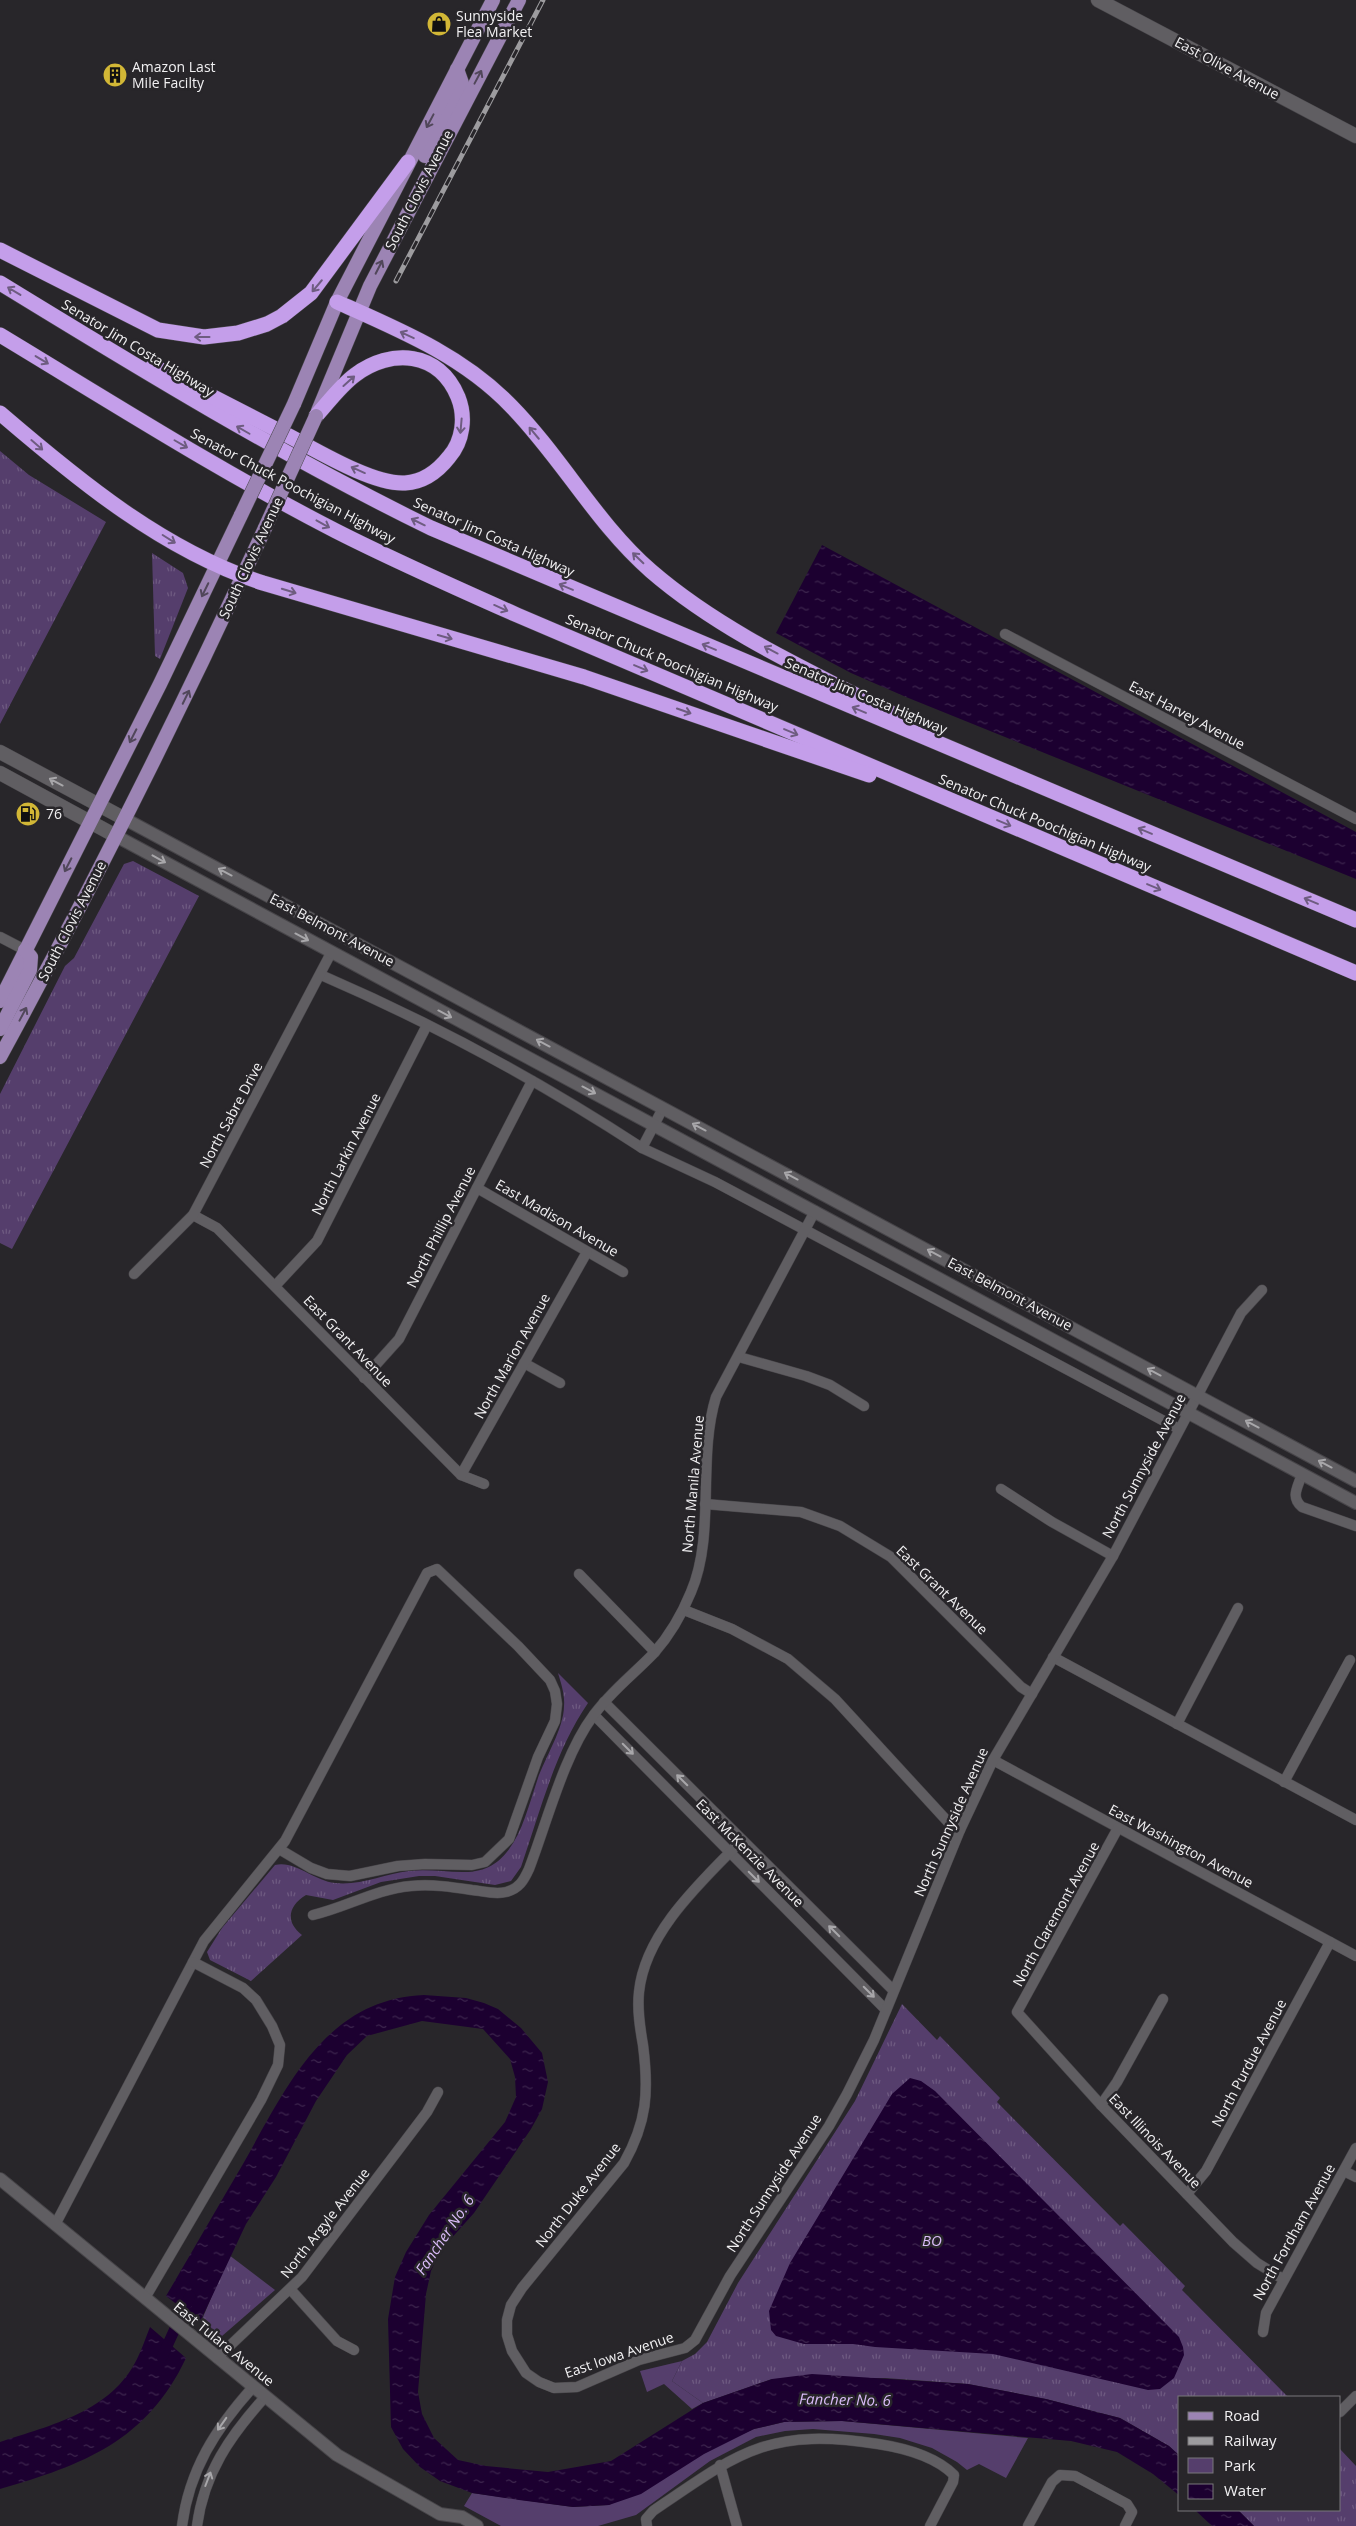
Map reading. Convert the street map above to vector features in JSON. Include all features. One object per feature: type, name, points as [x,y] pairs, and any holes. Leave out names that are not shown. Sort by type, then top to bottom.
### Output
[{"type":"highway","points":[[0,250],[158,330],[204,337],[238,333],[267,324],[282,316],[311,293],[408,162]]},
{"type":"highway","name":"Senator Jim Costa Highway","points":[[0,283],[246,432],[360,494],[431,528],[1000,770]]},
{"type":"highway","points":[[337,302],[449,355],[494,389],[532,429],[592,508],[629,550],[668,585],[697,607],[735,631],[1000,770],[1356,920]]},
{"type":"highway","points":[[36,305],[330,458],[380,479],[405,483],[427,477],[452,455],[457,445],[462,423],[460,401],[450,382],[431,364],[418,358],[408,357],[383,361],[364,369],[345,384],[316,416]]},
{"type":"highway","name":"Senator Chuck Poochigian Highway","points":[[0,335],[170,438],[335,531],[501,608],[1356,973]]},
{"type":"highway","points":[[0,413],[49,455],[99,492],[174,542],[216,566],[242,576],[584,677],[985,815]]},
{"type":"main road","name":"South Clovis Avenue","points":[[0,1001],[99,805],[241,515],[294,404],[337,302],[493,0]]},
{"type":"main road","name":"South Clovis Avenue","points":[[0,1057],[125,819],[242,576],[316,416],[358,311],[519,0]]},
{"type":"main road","name":"East Olive Avenue","points":[[1098,0],[1356,136]]},
{"type":"main road","points":[[403,221],[418,171],[462,84],[457,69]]},
{"type":"main road","name":"East Belmont Avenue","points":[[0,752],[125,819]]},
{"type":"main road","name":"East Belmont Avenue","points":[[0,773],[116,836]]},
{"type":"main road","points":[[0,1029],[30,970],[31,958],[25,950]]},
{"type":"street","name":"East Harvey Avenue","points":[[1005,634],[1356,819]]},
{"type":"street","name":"East Belmont Avenue","points":[[125,819],[1356,1481]]},
{"type":"street","name":"East Belmont Avenue","points":[[116,836],[1356,1503]]},
{"type":"street","points":[[0,937],[25,950]]},
{"type":"street","name":"North Sabre Drive","points":[[134,1274],[193,1215],[332,953]]},
{"type":"street","points":[[321,975],[382,1001],[587,1112],[642,1148],[716,1182],[1179,1429]]},
{"type":"street","name":"North Larkin Avenue","points":[[275,1286],[316,1241],[427,1025]]},
{"type":"street","name":"North Phillip Avenue","points":[[364,1378],[399,1339],[532,1081]]},
{"type":"street","points":[[642,1148],[663,1108]]},
{"type":"street","name":"East Madison Avenue","points":[[477,1188],[623,1272]]},
{"type":"street","name":"North Manila Avenue","points":[[313,1915],[342,1908],[354,1901],[390,1889],[433,1885],[504,1893],[518,1887],[529,1869],[569,1761],[584,1729],[604,1702],[655,1652],[684,1610],[699,1568],[712,1411],[716,1397],[739,1357],[815,1211]]},
{"type":"street","name":"East Grant Avenue","points":[[193,1215],[217,1228],[461,1474],[484,1484]]},
{"type":"street","name":"North Marion Avenue","points":[[461,1474],[587,1252]]},
{"type":"street","name":"North Sunnyside Avenue","points":[[690,2344],[699,2334],[750,2243],[829,2126],[862,2066],[960,1830],[993,1760],[1113,1556],[1241,1313],[1262,1290]]},
{"type":"street","points":[[739,1357],[806,1376],[830,1386],[864,1406]]},
{"type":"street","points":[[524,1364],[560,1383]]},
{"type":"street","points":[[1302,1474],[1294,1496],[1296,1502],[1302,1507],[1356,1526]]},
{"type":"street","points":[[1001,1489],[1052,1522],[1113,1556]]},
{"type":"street","name":"East Grant Avenue","points":[[704,1504],[801,1512],[840,1526],[891,1557],[1021,1687],[1032,1694]]},
{"type":"street","points":[[55,2224],[193,1962],[216,1924],[279,1849],[427,1573],[437,1569],[518,1646],[550,1680],[555,1691],[557,1704],[555,1721],[538,1757],[509,1839],[485,1862],[472,1865],[425,1864],[398,1866],[350,1876],[327,1874],[311,1868],[279,1849]]},
{"type":"street","points":[[579,1574],[655,1652]]},
{"type":"street","points":[[1177,1724],[1238,1608]]},
{"type":"street","points":[[684,1610],[747,1636],[788,1659],[835,1699],[949,1823],[960,1830]]},
{"type":"street","points":[[1053,1657],[1356,1820]]},
{"type":"street","points":[[1284,1782],[1350,1660]]},
{"type":"street","name":"East McKenzie Avenue","points":[[604,1702],[893,1990]]},
{"type":"street","name":"East McKenzie Avenue","points":[[594,1715],[886,2010]]},
{"type":"street","name":"East Washington Avenue","points":[[993,1760],[1356,1956]]},
{"type":"street","name":"North Claremont Avenue","points":[[1017,2012],[1118,1828]]},
{"type":"street","name":"North Duke Avenue","points":[[512,2351],[507,2335],[507,2320],[511,2305],[522,2288],[624,2163],[635,2143],[643,2121],[646,2099],[646,2072],[638,2012],[639,1991],[645,1967],[668,1923],[682,1902],[742,1840]]},
{"type":"street","name":"North Purdue Avenue","points":[[1187,2194],[1206,2171],[1330,1942]]},
{"type":"street","points":[[145,2298],[261,2100],[278,2065],[280,2045],[272,2026],[256,2000],[243,1988],[193,1962]]},
{"type":"street","points":[[1101,2105],[1117,2082],[1163,1999]]},
{"type":"street","name":"East Illinois Avenue","points":[[1017,2012],[1101,2105],[1233,2242],[1257,2263],[1283,2279]]},
{"type":"street","name":"North Argyle Avenue","points":[[218,2358],[291,2290],[427,2112],[438,2092]]},
{"type":"street","name":"North Fordham Avenue","points":[[1262,2332],[1266,2313],[1283,2279],[1356,2148]]},
{"type":"street","points":[[1344,2171],[1356,2177]]},
{"type":"street","name":"East Tulare Avenue","points":[[0,2179],[337,2455],[440,2514],[450,2526]]},
{"type":"street","points":[[291,2290],[337,2341],[354,2350]]},
{"type":"street","name":"East Iowa Avenue","points":[[512,2351],[522,2368],[539,2382],[554,2388],[565,2389],[577,2387],[639,2360],[678,2350],[690,2344]]},
{"type":"street","points":[[182,2526],[185,2500],[201,2459],[227,2417],[253,2387]]},
{"type":"street","points":[[1341,2411],[1356,2396]]},
{"type":"street","points":[[197,2526],[200,2504],[214,2465],[238,2427],[265,2397]]},
{"type":"street","points":[[647,2522],[653,2511],[720,2465],[738,2456],[775,2442],[820,2438],[864,2442],[907,2450],[939,2463],[954,2474],[953,2482],[930,2526]]},
{"type":"street","points":[[720,2465],[737,2526]]},
{"type":"street","points":[[1028,2526],[1052,2482],[1060,2475],[1075,2476],[1127,2504],[1132,2512],[1125,2526]]},
{"type":"street","name":"East Tulare Avenue","points":[[440,2514],[462,2517],[477,2526]]},
{"type":"green space","points":[[0,451],[29,475],[106,522],[0,724]]},
{"type":"green space","points":[[152,553],[183,573],[188,588],[160,659],[155,656]]},
{"type":"green space","points":[[133,861],[199,896],[12,1249],[0,1243],[0,1094],[65,966],[74,958],[124,864]]},
{"type":"green space","points":[[558,1673],[588,1703],[576,1722],[557,1761],[521,1867],[511,1881],[495,1885],[435,1876],[419,1876],[381,1882],[333,1900],[306,1895],[295,1904],[291,1914],[293,1925],[302,1935],[251,1981],[210,1960],[207,1952],[222,1928],[275,1865],[290,1865],[320,1879],[335,1883],[353,1883],[400,1872],[423,1870],[462,1872],[480,1870],[494,1864],[514,1842],[527,1812],[540,1772],[561,1724],[564,1702],[563,1689]]},
{"type":"green space","points":[[902,2004],[937,2040],[940,2036],[1000,2098],[997,2102],[1120,2226],[1123,2223],[1185,2286],[1182,2290],[1287,2396],[1178,2396],[1178,2454],[1169,2446],[1120,2418],[1046,2399],[968,2384],[885,2378],[772,2379],[703,2403],[672,2381],[682,2361],[695,2354],[707,2342],[738,2283],[855,2101]]},
{"type":"green space","points":[[229,2255],[275,2290],[222,2336],[201,2322]]},
{"type":"green space","points":[[682,2361],[672,2381],[703,2403],[692,2409],[664,2384],[647,2392],[640,2371]]},
{"type":"green space","points":[[842,2421],[1028,2438],[1006,2478],[979,2464],[967,2470],[932,2448],[900,2438],[813,2429],[785,2431],[756,2437],[710,2461],[636,2515],[598,2526],[501,2526],[464,2506],[472,2493],[573,2507],[609,2505],[729,2440],[754,2429],[784,2422]]},
{"type":"green space","points":[[1341,2450],[1356,2466],[1356,2526],[1254,2526],[1239,2511],[1341,2511]]},
{"type":"water","points":[[822,545],[1356,832],[1356,879],[906,697],[851,673],[776,633]]},
{"type":"water","points":[[424,1995],[466,1998],[498,2009],[521,2028],[542,2053],[548,2082],[542,2109],[531,2129],[474,2213],[440,2251],[431,2271],[426,2294],[418,2392],[422,2414],[434,2438],[458,2460],[486,2466],[548,2472],[611,2461],[703,2403],[772,2379],[812,2374],[968,2384],[1046,2399],[1120,2418],[1169,2446],[1178,2454],[1178,2494],[1153,2474],[1117,2452],[1071,2441],[842,2421],[784,2422],[754,2429],[704,2454],[641,2494],[609,2505],[573,2507],[519,2500],[472,2493],[440,2481],[420,2467],[403,2449],[391,2427],[388,2319],[395,2277],[406,2252],[429,2215],[505,2122],[516,2097],[515,2077],[510,2059],[483,2029],[422,2021],[367,2036],[347,2055],[316,2101],[276,2177],[246,2224],[200,2322],[166,2296],[293,2078],[313,2052],[335,2030],[360,2012],[390,2000]]},
{"type":"water","name":"BO","points":[[910,2078],[921,2081],[935,2091],[1179,2337],[1184,2355],[1174,2378],[1160,2389],[1148,2390],[993,2354],[853,2344],[804,2344],[776,2336],[771,2330],[769,2311],[790,2263],[892,2094]]},
{"type":"water","points":[[150,2327],[186,2358],[170,2386],[152,2410],[132,2430],[110,2446],[85,2459],[59,2470],[0,2489],[0,2442],[78,2414],[112,2392],[126,2377],[137,2359]]},
{"type":"water","points":[[1196,2511],[1239,2511],[1254,2526],[1212,2526]]},
{"type":"waterway","name":"Fancher No. 6","points":[[162,2357],[190,2296]]},
{"type":"railway","points":[[396,281],[543,0]]},
{"type":"place","name":"Sunnyside Flea Market","points":[[439,24]]},
{"type":"place","name":"Amazon Last Mile Facilty","points":[[115,75]]},
{"type":"place","name":"76","points":[[28,814]]}]
